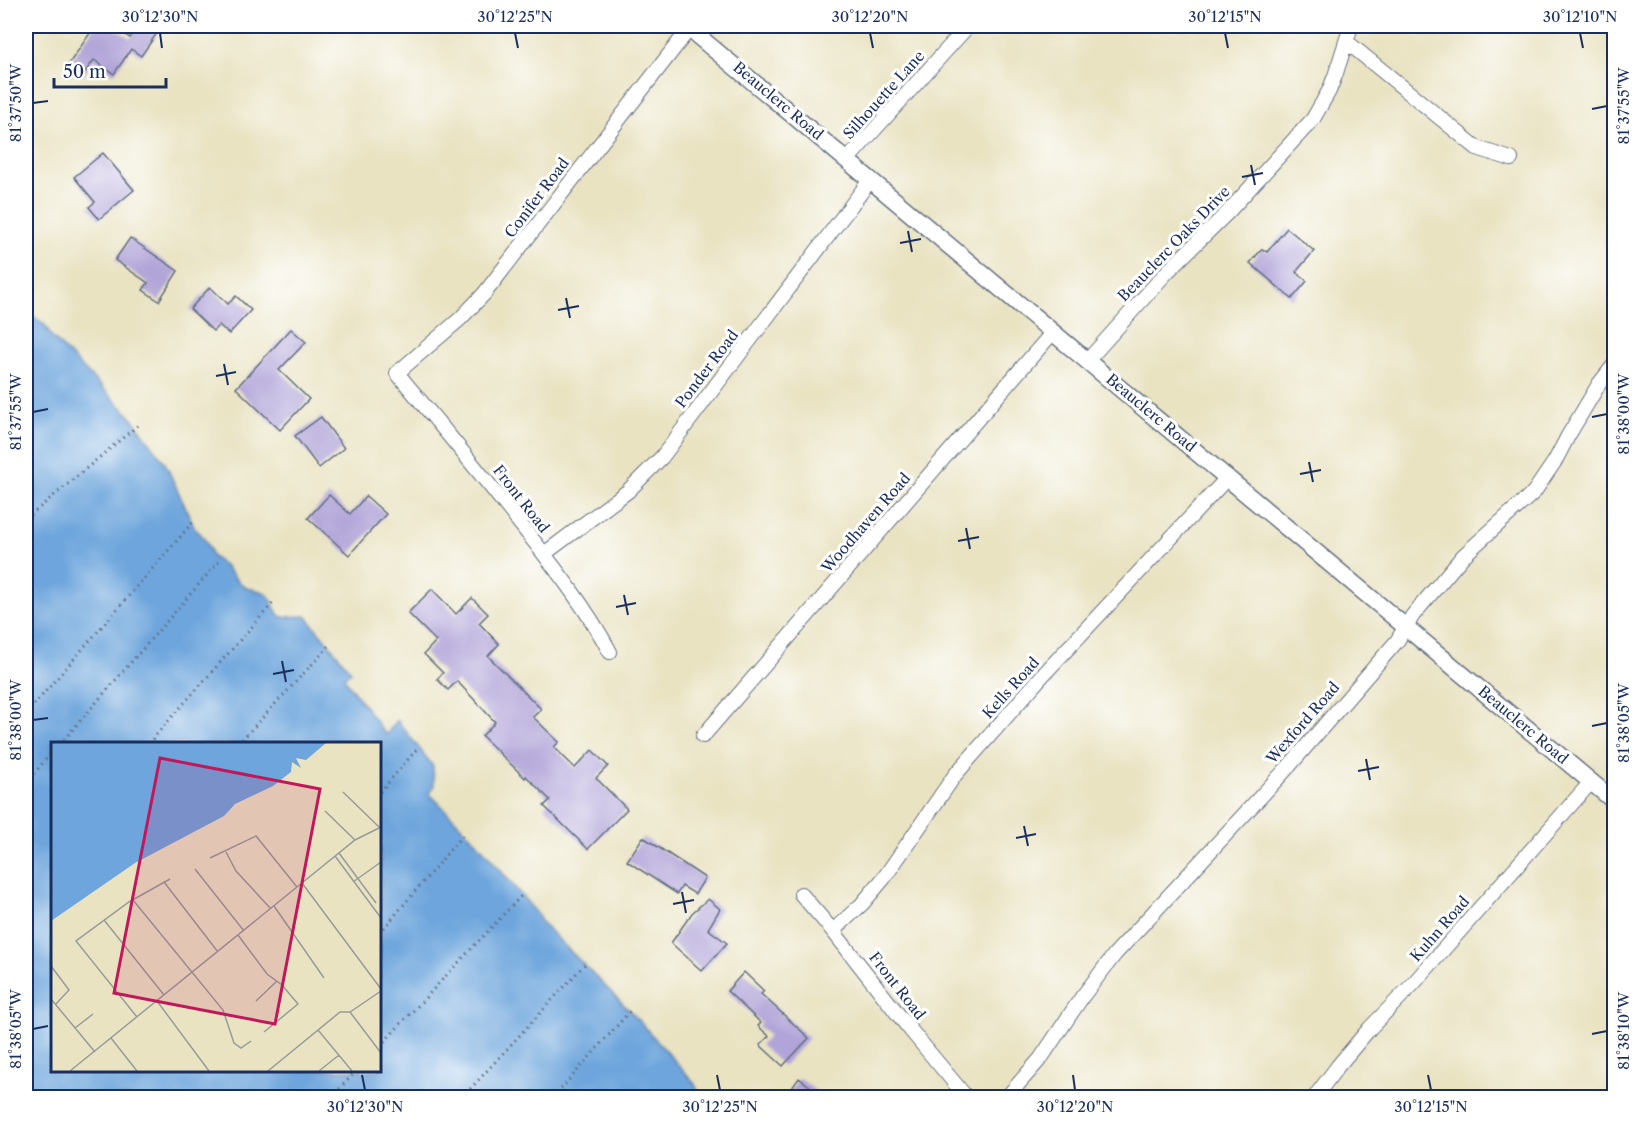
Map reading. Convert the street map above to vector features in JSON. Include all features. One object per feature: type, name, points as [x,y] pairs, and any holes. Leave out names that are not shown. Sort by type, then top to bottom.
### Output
[{"type":"street","name":"Silhouette Lane","points":[[848,159],[968,26]]},
{"type":"street","name":"Beauclerc Oaks Drive","points":[[1088,360],[1167,272],[1228,212],[1308,126],[1329,92],[1351,26]]},
{"type":"street","name":"Beauclerc Road","points":[[688,27],[1614,801]]},
{"type":"street","name":"Conifer Road","points":[[397,373],[460,319],[484,294],[688,27]]},
{"type":"street","points":[[1347,42],[1477,148],[1511,159]]},
{"type":"street","name":"Ponder Road","points":[[544,554],[628,490],[662,457],[871,178]]},
{"type":"street","name":"Woodhaven Road","points":[[703,736],[1053,332]]},
{"type":"street","name":"Wexford Road","points":[[1006,1098],[1041,1058],[1082,997],[1115,954],[1290,765],[1397,641],[1413,615],[1463,556],[1534,492],[1599,384],[1614,365]]},
{"type":"street","name":"Front Road","points":[[397,373],[471,461],[544,554],[592,619],[610,652]]},
{"type":"street","name":"Kells Road","points":[[833,931],[862,904],[884,878],[955,775],[1042,676],[1228,477]]},
{"type":"street","name":"Kuhn Road","points":[[1314,1098],[1364,1036],[1421,975],[1591,782]]},
{"type":"street","name":"Front Road","points":[[801,894],[967,1098]]},
{"type":"path","points":[[26,324],[32,316]]},
{"type":"path","points":[[26,519],[138,424]]},
{"type":"path","points":[[26,714],[193,522]]},
{"type":"path","points":[[62,742],[220,560]]},
{"type":"path","points":[[149,742],[273,603]]},
{"type":"path","points":[[240,742],[330,645]]},
{"type":"path","points":[[381,791],[418,748]]},
{"type":"path","points":[[26,783],[51,753]]},
{"type":"path","points":[[381,932],[465,832]]},
{"type":"path","points":[[381,1045],[521,896]]},
{"type":"path","points":[[462,1098],[585,964]]},
{"type":"path","points":[[553,1098],[631,1010]]},
{"type":"path","points":[[331,1098],[356,1072]]},
{"type":"water","points":[[26,311],[44,324],[52,337],[132,418],[165,463],[195,528],[206,541],[212,557],[222,563],[242,585],[266,593],[281,617],[306,616],[351,671],[344,678],[386,735],[397,720],[433,766],[434,786],[429,793],[476,841],[539,916],[541,922],[632,1013],[692,1080],[703,1097],[26,1097]]},
{"type":"building","points":[[95,26],[111,26],[130,38],[138,26],[162,26],[141,56],[131,49],[114,74],[94,60],[83,75],[68,65]]},
{"type":"building","points":[[103,153],[134,190],[99,219],[89,207],[95,202],[74,177]]},
{"type":"building","points":[[1287,228],[1314,251],[1296,272],[1307,281],[1292,299],[1250,263],[1262,249],[1267,252]]},
{"type":"building","points":[[130,238],[178,271],[159,301],[143,290],[148,283],[115,260]]},
{"type":"building","points":[[210,287],[228,304],[236,296],[251,310],[229,334],[219,325],[213,331],[190,309]]},
{"type":"building","points":[[291,329],[306,342],[279,370],[309,399],[280,430],[236,388]]},
{"type":"building","points":[[321,417],[344,448],[319,468],[295,436]]},
{"type":"building","points":[[329,495],[350,514],[366,496],[386,514],[349,555],[308,518]]},
{"type":"building","points":[[432,589],[456,614],[472,598],[488,614],[479,623],[499,644],[488,656],[541,709],[533,717],[559,742],[554,747],[575,768],[592,750],[608,766],[596,778],[627,809],[588,849],[544,806],[550,800],[482,736],[495,722],[457,681],[448,690],[437,679],[443,673],[424,654],[436,641],[408,613]]},
{"type":"building","points":[[643,837],[705,878],[695,894],[682,886],[677,894],[627,861]]},
{"type":"building","points":[[708,899],[720,909],[708,929],[727,943],[702,971],[671,943],[692,913]]},
{"type":"building","points":[[744,972],[764,991],[761,994],[809,1038],[783,1066],[760,1045],[769,1036],[758,1026],[761,1023],[727,991]]},
{"type":"building","points":[[799,1078],[825,1098],[785,1098]]}]
